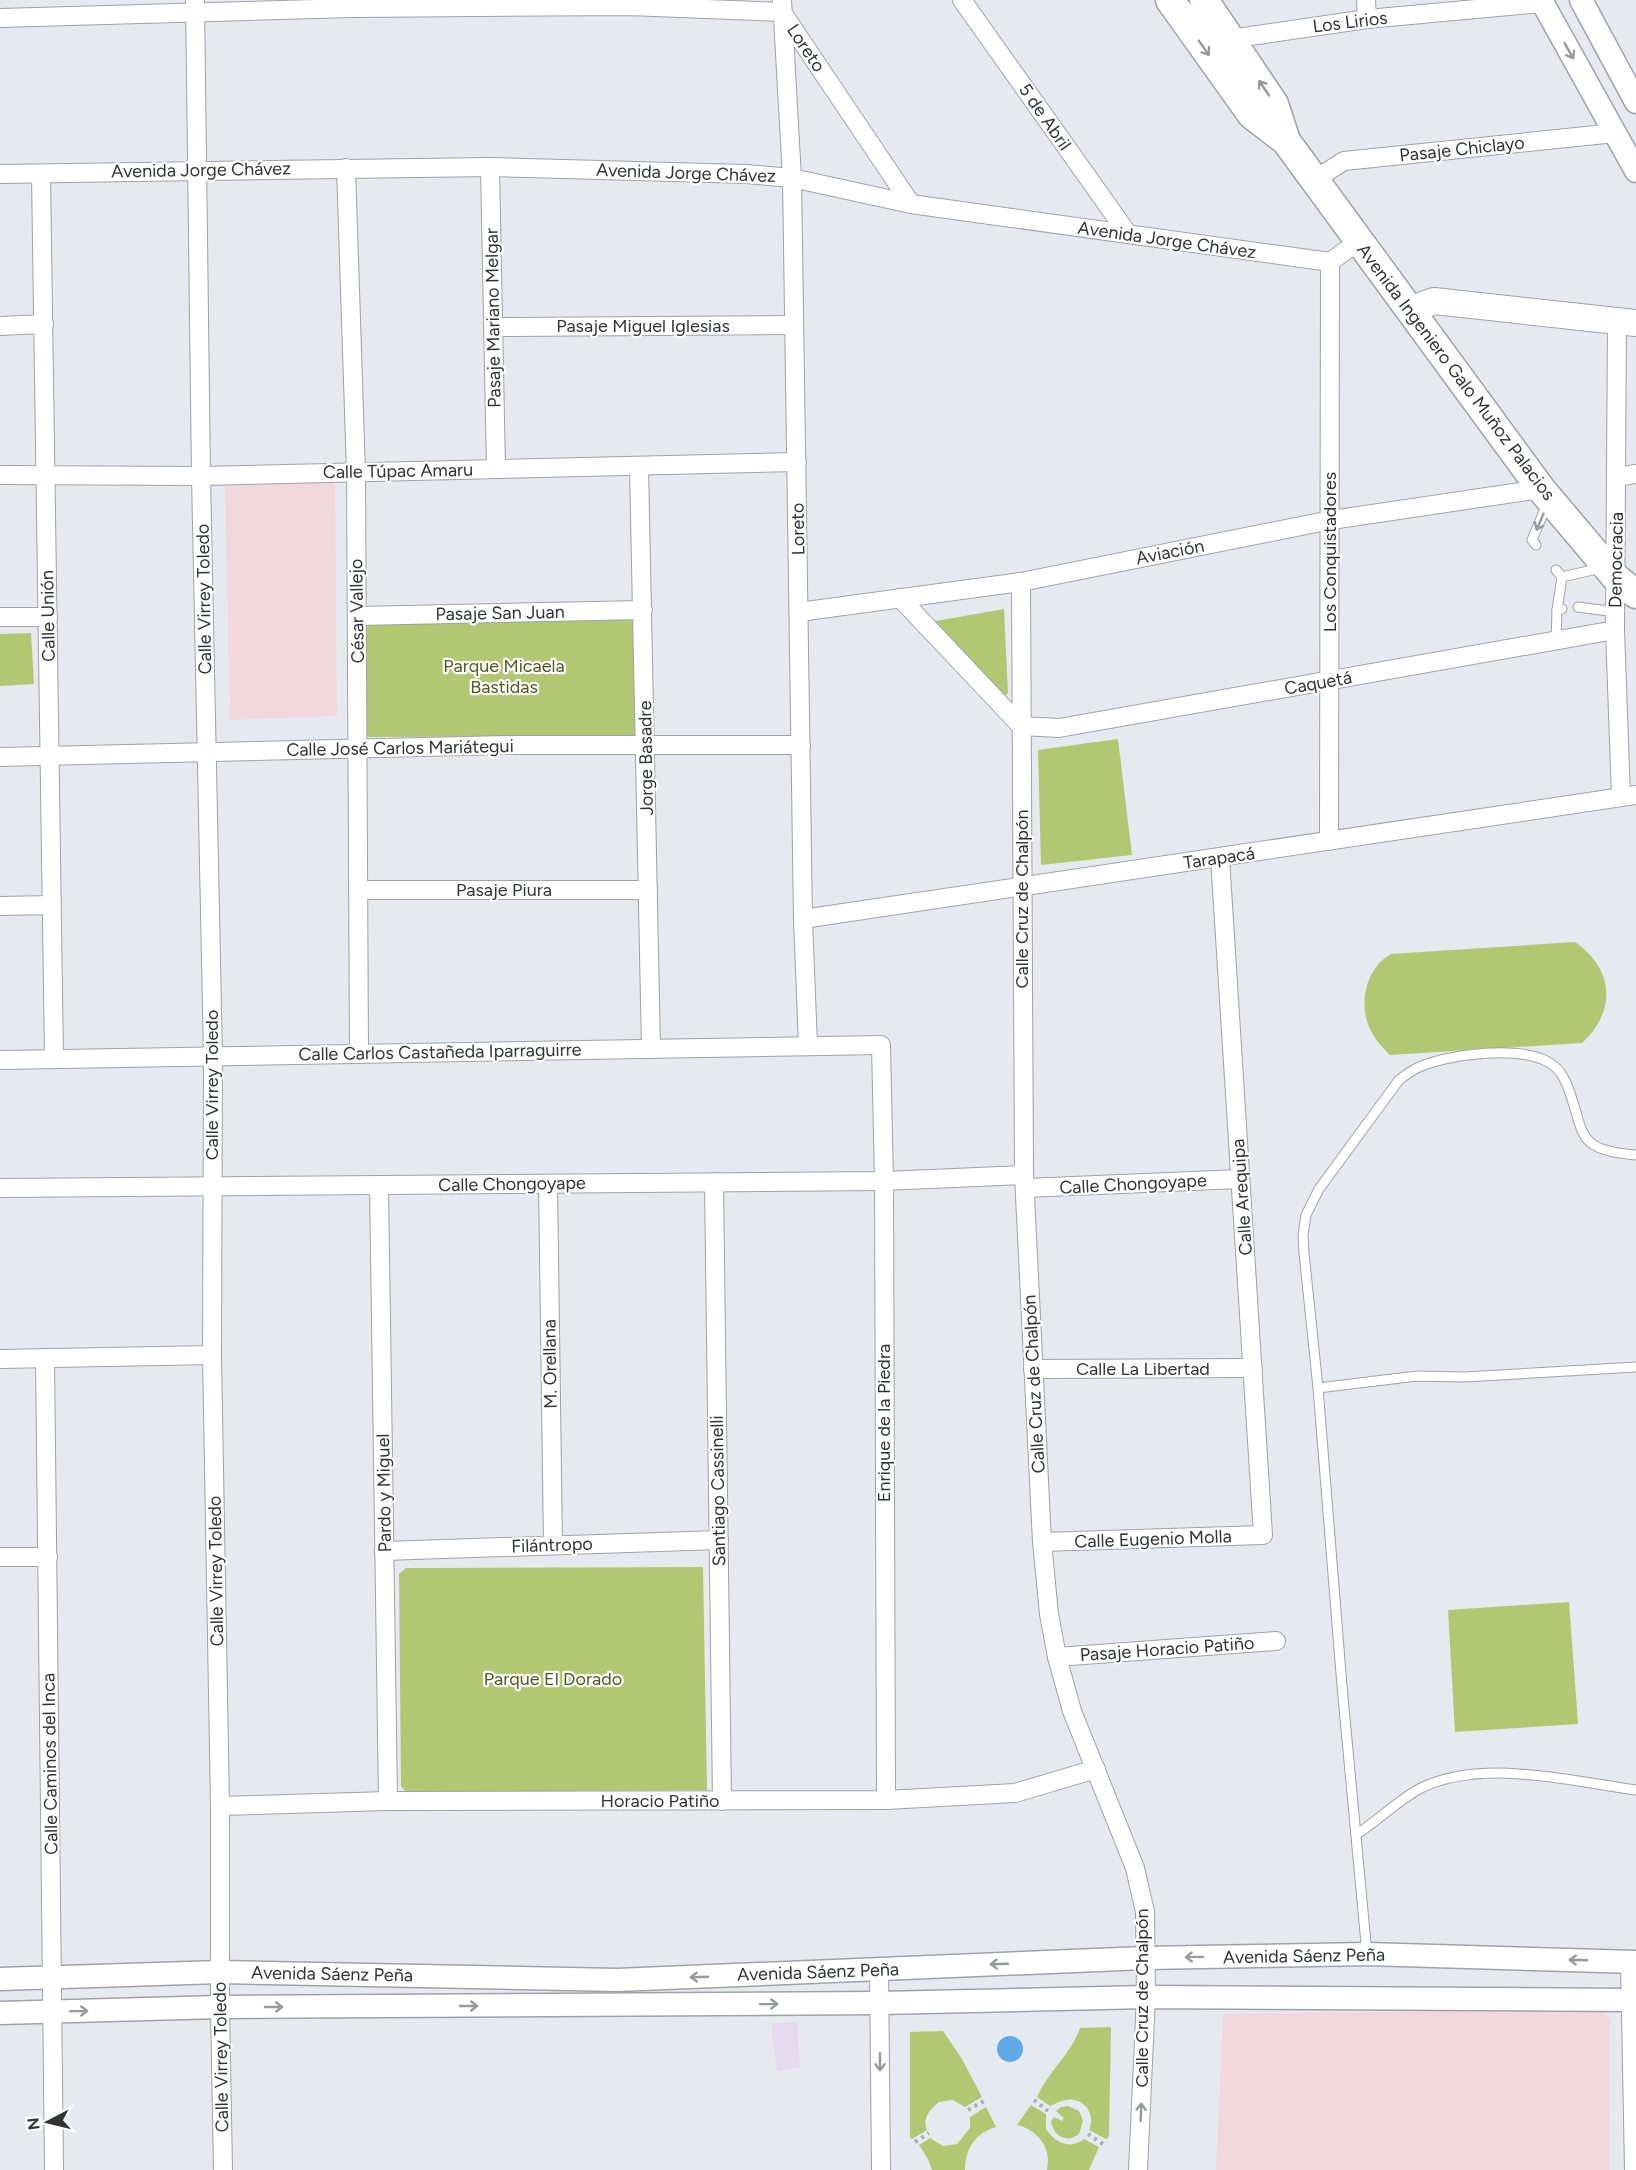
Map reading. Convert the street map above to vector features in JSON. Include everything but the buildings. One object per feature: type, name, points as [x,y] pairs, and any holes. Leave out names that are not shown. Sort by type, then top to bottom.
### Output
[{"type":"main road","name":"Avenida Ingeniero Galo Muñoz Palacios","points":[[1170,0],[1252,115],[1286,141],[1545,494],[1619,588]]},
{"type":"main road","name":"Avenida Ingeniero Galo Muñoz Palacios","points":[[1204,0],[1274,104],[1286,141]]},
{"type":"main road","points":[[1412,312],[1422,304],[1434,301],[1627,322]]},
{"type":"street","name":"5 de Abril","points":[[962,0],[1128,234]]},
{"type":"street","points":[[1366,0],[1367,19]]},
{"type":"street","points":[[1581,0],[1636,102]]},
{"type":"street","name":"Los Lirios","points":[[1230,39],[1367,19],[1541,2]]},
{"type":"street","points":[[1541,2],[1636,171]]},
{"type":"street","points":[[0,18],[44,9],[352,4],[629,3],[782,6]]},
{"type":"street","name":"Loreto","points":[[782,6],[792,178],[802,919],[808,1046]]},
{"type":"street","name":"Loreto","points":[[782,6],[911,204]]},
{"type":"street","name":"Calle Virrey Toledo","points":[[195,7],[201,476],[213,1057],[212,1355],[220,1806],[223,2170]]},
{"type":"street","name":"Pasaje Chiclayo","points":[[1314,180],[1344,161],[1615,133]]},
{"type":"street","name":"Avenida Jorge Chávez","points":[[0,174],[490,167],[746,174],[792,178],[911,204],[1330,262]]},
{"type":"street","name":"Pasaje Mariano Melgar","points":[[490,167],[496,469]]},
{"type":"street","name":"César Vallejo","points":[[346,168],[356,472],[360,1054]]},
{"type":"street","name":"Calle Unión","points":[[41,174],[54,1059]]},
{"type":"street","points":[[1330,262],[1359,241]]},
{"type":"street","name":"Los Conquistadores","points":[[1329,841],[1330,262]]},
{"type":"street","name":"Democracia","points":[[1627,322],[1617,477],[1619,588],[1615,630],[1629,796]]},
{"type":"street","points":[[0,326],[44,324]]},
{"type":"street","name":"Pasaje Miguel Iglesias","points":[[493,327],[794,325]]},
{"type":"street","name":"Calle Túpac Amaru","points":[[0,475],[201,476],[797,462]]},
{"type":"street","name":"Jorge Basadre","points":[[639,467],[651,1048]]},
{"type":"street","points":[[1617,477],[1636,474]]},
{"type":"street","name":"Aviación","points":[[799,612],[1021,582],[1331,520],[1545,494]]},
{"type":"street","name":"Calle Cruz de Chalpón","points":[[1021,582],[1021,887],[1025,1182],[1042,1542],[1049,1614],[1072,1711],[1135,1868],[1145,1912],[1146,1997],[1138,2170]]},
{"type":"street","points":[[900,598],[1021,726]]},
{"type":"street","name":"Pasaje San Juan","points":[[357,616],[643,610]]},
{"type":"street","points":[[0,617],[48,617]]},
{"type":"street","name":"Caquetá","points":[[1021,726],[1059,728],[1615,630]]},
{"type":"street","name":"Calle José Carlos Mariátegui","points":[[0,757],[507,745],[801,745]]},
{"type":"street","name":"Tarapacá","points":[[802,919],[1629,796]]},
{"type":"street","name":"Calle Arequipa","points":[[1220,858],[1263,1536]]},
{"type":"street","name":"Pasaje Piura","points":[[359,890],[648,890]]},
{"type":"street","points":[[0,906],[52,905]]},
{"type":"street","name":"Calle Carlos Castañeda Iparraguirre","points":[[0,1060],[881,1045]]},
{"type":"street","name":"Enrique de la Piedra","points":[[881,1045],[884,1181],[886,1800]]},
{"type":"street","name":"Calle Chongoyape","points":[[0,1188],[1240,1179]]},
{"type":"street","name":"Santiago Cassinelli","points":[[714,1182],[722,1801]]},
{"type":"street","name":"M. Orellana","points":[[548,1184],[553,1545]]},
{"type":"street","name":"Pardo y Miguel","points":[[380,1185],[388,1801]]},
{"type":"street","points":[[0,1359],[212,1355]]},
{"type":"street","name":"Calle Caminos del Inca","points":[[45,1358],[54,2170]]},
{"type":"street","name":"Calle La Libertad","points":[[1033,1369],[1252,1368]]},
{"type":"street","name":"Calle Eugenio Molla","points":[[1042,1542],[1263,1536]]},
{"type":"street","name":"Filántropo","points":[[384,1551],[719,1540]]},
{"type":"street","points":[[0,1557],[48,1557]]},
{"type":"street","name":"Pasaje Horacio Patiño","points":[[1058,1657],[1276,1641]]},
{"type":"street","name":"Horacio Patiño","points":[[220,1806],[388,1801],[886,1800],[1015,1793],[1096,1769]]},
{"type":"street","name":"Avenida Sáenz Peña","points":[[0,1979],[220,1972],[617,1980],[1145,1958],[1368,1954],[1633,1962]]},
{"type":"street","points":[[1633,1962],[1634,2170]]},
{"type":"street","points":[[879,1969],[881,2170]]},
{"type":"street","name":"Avenida Sáenz Peña","points":[[0,2013],[220,2007],[880,2003],[1146,1997],[1634,1999]]},
{"type":"lane","points":[[1536,545],[1532,540],[1545,494]]},
{"type":"lane","points":[[1556,641],[1559,573],[1619,588]]},
{"type":"lane","points":[[1578,607],[1619,588]]},
{"type":"lane","points":[[1368,1954],[1304,1253],[1303,1235],[1306,1215],[1329,1173],[1400,1080],[1415,1069],[1456,1058],[1510,1053],[1540,1058],[1555,1066],[1564,1078],[1581,1132],[1591,1143],[1605,1150],[1636,1155]]},
{"type":"lane","points":[[1318,1388],[1417,1376],[1477,1376],[1636,1367]]},
{"type":"lane","points":[[1357,1834],[1421,1788],[1457,1776],[1524,1774],[1636,1790]]},
{"type":"path","points":[[1034,2100],[1048,2111]]},
{"type":"path","points":[[968,2110],[984,2101]]},
{"type":"path","points":[[915,2142],[929,2133]]},
{"type":"path","points":[[1088,2134],[1103,2144]]},
{"type":"shaded area","points":[[335,480],[337,716],[230,720],[225,486]]},
{"type":"shaded area","points":[[1598,2009],[1610,2019],[1609,2170],[1216,2170],[1223,2014]]},
{"type":"shaded area","points":[[797,2022],[800,2067],[777,2071],[771,2024]]},
{"type":"green space","points":[[1004,609],[1008,693],[1004,696],[930,622]]},
{"type":"green space","name":"Parque Micaela Bastidas","points":[[634,614],[637,736],[366,737],[365,619]]},
{"type":"green space","points":[[31,633],[34,684],[0,686],[0,634]]},
{"type":"green space","points":[[1118,739],[1132,855],[1041,865],[1038,750]]},
{"type":"green space","points":[[1575,942],[1597,965],[1604,977],[1606,991],[1601,1018],[1582,1043],[1390,1055],[1374,1036],[1366,1019],[1365,998],[1370,977],[1382,960],[1391,954]]},
{"type":"green space","name":"Parque El Dorado","points":[[703,1567],[707,1790],[406,1792],[401,1786],[399,1574],[406,1568]]},
{"type":"green space","points":[[1569,1602],[1578,1724],[1455,1732],[1448,1610]]},
{"type":"green space","points":[[1111,2027],[1109,2135],[1106,2139],[1089,2130],[1091,2116],[1079,2101],[1062,2101],[1050,2106],[1037,2097],[1071,2046],[1080,2028]]},
{"type":"green space","points":[[943,2031],[962,2059],[982,2097],[965,2107],[953,2100],[939,2102],[928,2114],[927,2130],[912,2139],[910,2138],[910,2032]]},
{"type":"green space","points":[[1031,2105],[1046,2114],[1046,2129],[1054,2138],[1069,2144],[1084,2139],[1099,2147],[1089,2170],[1047,2170],[1047,2154],[1042,2141],[1025,2127],[1017,2125]]},
{"type":"green space","points":[[1068,2106],[1079,2111],[1083,2121],[1079,2134],[1065,2138],[1055,2131],[1051,2121],[1054,2117],[1062,2121],[1064,2118],[1056,2111]]},
{"type":"green space","points":[[986,2107],[996,2127],[982,2133],[973,2143],[967,2155],[965,2170],[932,2170],[919,2145],[930,2138],[943,2146],[957,2144],[970,2128],[970,2117]]},
{"type":"water","points":[[1010,2036],[1019,2040],[1023,2049],[1019,2058],[1010,2062],[1001,2058],[997,2049],[1001,2040]]}]
